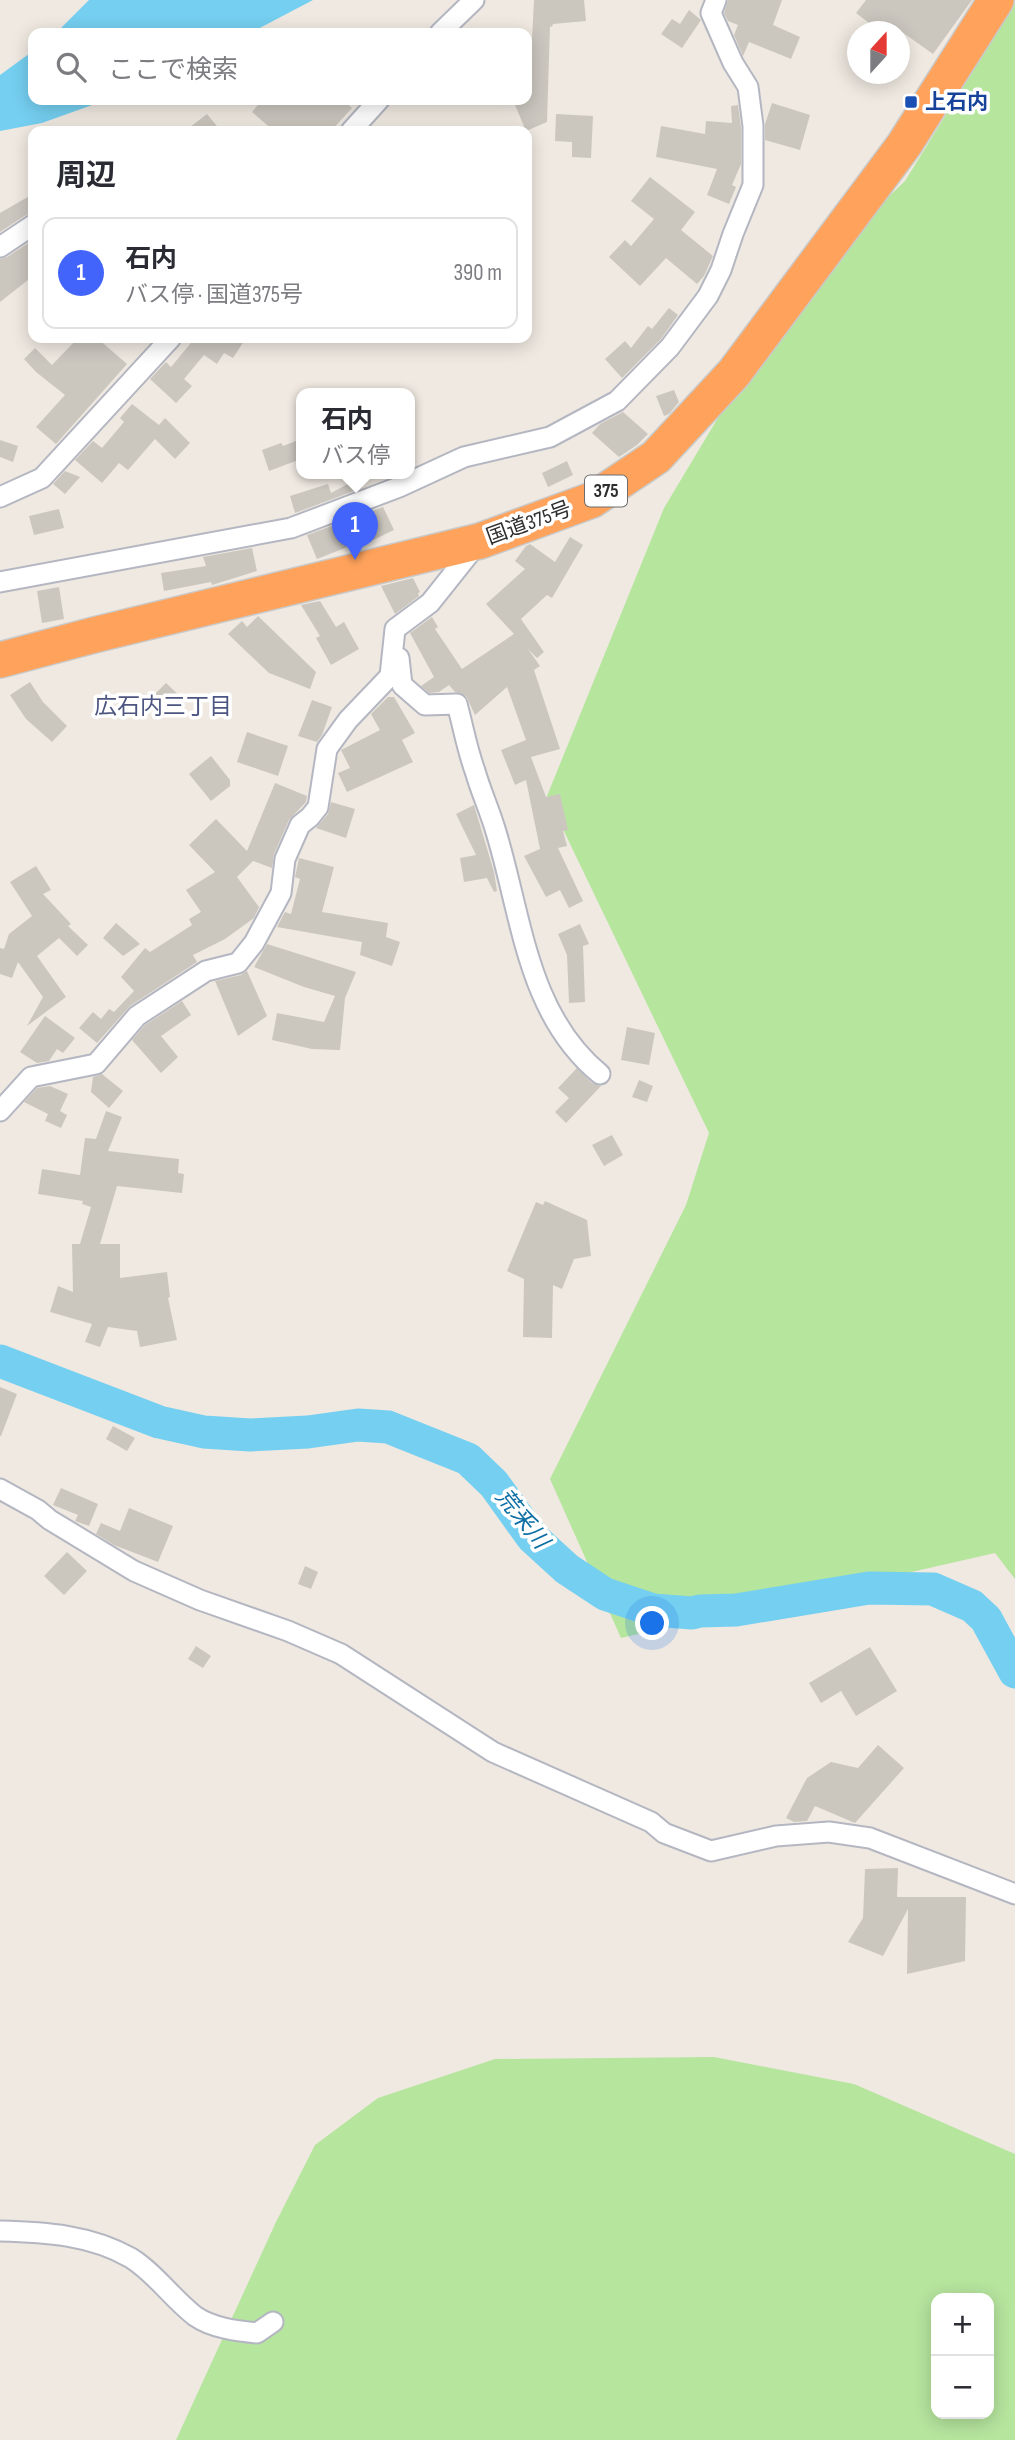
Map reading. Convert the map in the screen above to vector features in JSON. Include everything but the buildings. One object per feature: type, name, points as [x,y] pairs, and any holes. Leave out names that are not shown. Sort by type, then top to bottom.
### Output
[{"type":"highway","name":"国道375号","points":[[0,660],[107,631],[480,541],[592,500],[656,457],[734,373],[904,145],[996,0]]},
{"type":"street","points":[[445,28],[474,0]]},
{"type":"street","points":[[0,582],[291,528],[399,487],[464,457],[550,437],[617,401],[670,347],[708,296],[721,270],[753,184],[753,126],[748,87],[733,63],[711,13],[716,0]]},
{"type":"street","points":[[356,126],[374,105]]},
{"type":"street","points":[[0,247],[28,228]]},
{"type":"street","points":[[0,497],[42,478],[166,343]]},
{"type":"street","points":[[0,1111],[31,1077],[96,1064],[137,1016],[206,971],[238,963],[254,943],[281,893],[285,859],[300,825],[318,807],[327,750],[348,720],[390,676],[395,629],[430,603],[480,541]]},
{"type":"street","points":[[395,629],[402,685],[425,705],[457,704],[539,988],[559,1030],[600,1074]]},
{"type":"street","points":[[0,1489],[134,1571],[200,1600],[288,1631],[341,1654],[493,1752],[651,1822],[664,1833],[711,1851],[776,1836],[829,1832],[870,1838],[1015,1894]]},
{"type":"street","points":[[0,2231],[73,2236],[128,2256],[197,2317],[233,2331],[257,2333],[273,2322]]},
{"type":"green space","points":[[1015,3],[1015,1579],[995,1553],[621,1638],[550,1479],[686,1205],[709,1133],[547,796],[664,508],[800,281],[905,181]]},
{"type":"green space","points":[[714,2057],[854,2084],[1015,2154],[1015,2440],[176,2440],[276,2222],[315,2145],[378,2098],[495,2059]]},
{"type":"water","points":[[89,0],[313,0],[260,28],[61,28]]},
{"type":"water","points":[[28,55],[28,105],[92,105],[42,123],[0,131],[0,75]]},
{"type":"waterway","name":"荒釆川","points":[[0,1361],[159,1422],[204,1432],[250,1435],[308,1432],[358,1425],[388,1427],[468,1459],[494,1484],[532,1537],[567,1569],[605,1594],[653,1610],[692,1613],[736,1610],[869,1588],[933,1589],[972,1606],[986,1619],[1015,1672]]},
{"type":"place","name":"上石内","points":[[911,102]]},
{"type":"place","name":"石内","points":[[355,560]]},
{"type":"district","name":"広石内三丁目","points":[[163,707]]}]
